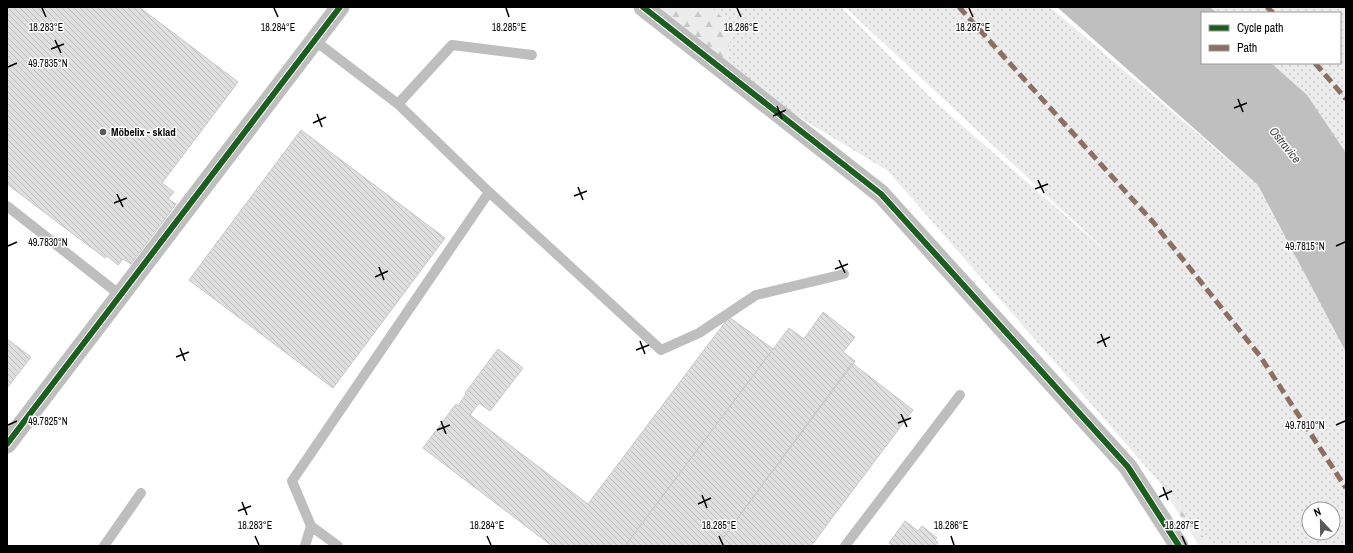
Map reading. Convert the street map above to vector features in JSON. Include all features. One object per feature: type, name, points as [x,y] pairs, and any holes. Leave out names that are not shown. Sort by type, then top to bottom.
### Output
[{"type":"street","points":[[7,444],[340,7]]},
{"type":"street","points":[[643,7],[881,194],[1128,467],[1179,546]]},
{"type":"lane","points":[[314,40],[398,104],[489,192],[662,350],[700,333],[756,295],[844,274]]},
{"type":"lane","points":[[398,104],[452,45],[532,55]]},
{"type":"lane","points":[[338,546],[312,526],[292,481],[489,192]]},
{"type":"lane","points":[[7,206],[120,295]]},
{"type":"lane","points":[[845,546],[960,396]]},
{"type":"lane","points":[[104,546],[141,493]]},
{"type":"lane","points":[[305,546],[312,526]]},
{"type":"green space","points":[[643,7],[710,7],[732,25],[725,72]]},
{"type":"green space","points":[[710,7],[841,7],[933,100],[1108,253],[845,7],[1050,7],[1258,185],[1346,341],[1346,546],[1211,546],[1160,483],[888,171],[725,72],[732,25]]},
{"type":"green space","points":[[1210,7],[1346,7],[1346,159],[1307,96],[1272,64],[1341,64],[1341,12],[1216,12]]},
{"type":"green space","points":[[1160,483],[1211,546],[1199,546]]},
{"type":"water","name":"Ostravice","points":[[1057,7],[1210,7],[1216,12],[1201,12],[1201,64],[1272,64],[1307,95],[1346,153],[1346,352],[1258,185]]},
{"type":"building","name":"Möbelix - sklad","points":[[7,7],[139,7],[238,82],[162,183],[174,192],[168,199],[176,204],[131,264],[123,259],[118,265],[107,256],[105,258],[7,184]]},
{"type":"building","points":[[301,130],[445,238],[333,388],[189,280]]},
{"type":"building","points":[[823,312],[855,337],[843,352],[855,361],[717,546],[625,546],[789,328],[804,339]]},
{"type":"building","points":[[729,317],[773,349],[625,546],[552,546],[423,448],[456,404],[458,406],[466,394],[465,393],[498,349],[523,368],[490,411],[479,403],[470,415],[588,504]]},
{"type":"building","points":[[7,339],[31,357],[7,388]]},
{"type":"building","points":[[852,363],[913,410],[811,546],[717,546]]},
{"type":"building","points":[[905,521],[918,531],[922,526],[937,538],[935,540],[938,542],[935,546],[894,546],[889,543]]},
{"type":"marked path","points":[[959,7],[1153,222],[1260,356],[1346,488]]},
{"type":"marked path","points":[[1267,7],[1272,12]]},
{"type":"marked path","points":[[1316,64],[1346,99]]},
{"type":"cycle path","points":[[7,444],[340,7]]},
{"type":"cycle path","points":[[643,7],[881,194],[1128,467],[1179,546]]},
{"type":"place","name":"Möbelix - sklad","points":[[103,132]]}]
